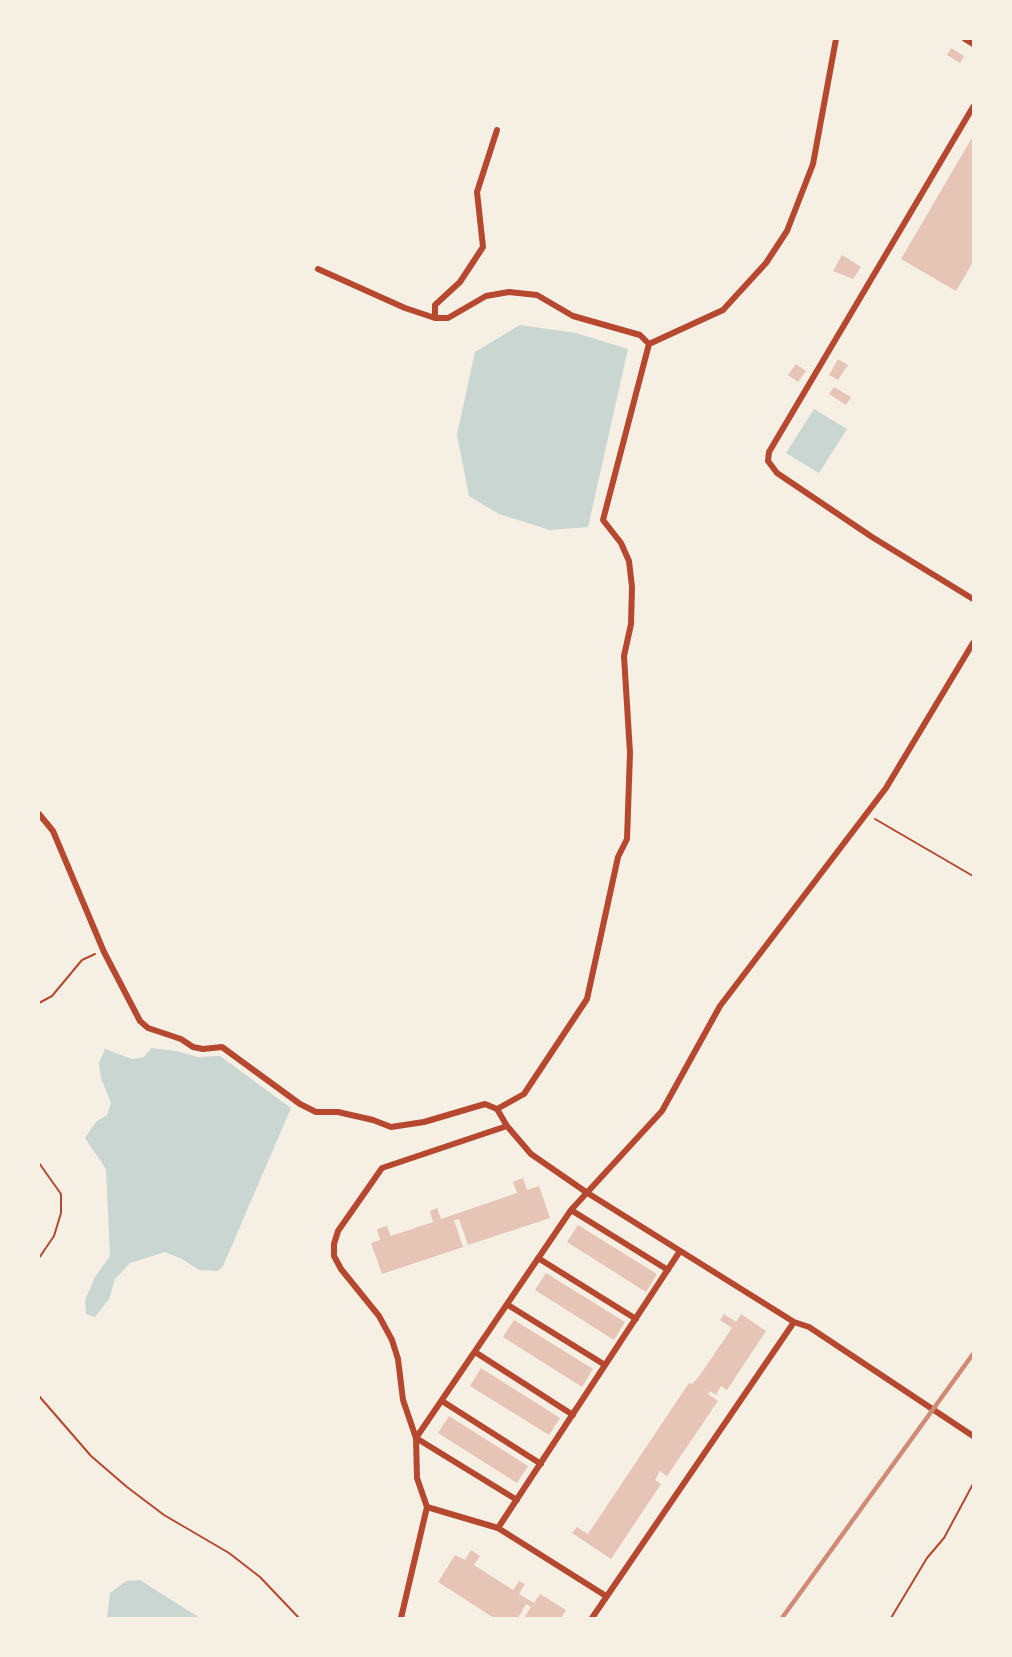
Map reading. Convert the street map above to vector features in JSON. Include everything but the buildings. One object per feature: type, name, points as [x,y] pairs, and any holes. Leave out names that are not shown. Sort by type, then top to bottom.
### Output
[{"type":"street","points":[[649,344],[723,310],[766,263],[787,231],[813,164],[836,39]]},
{"type":"street","points":[[965,39],[973,44]]},
{"type":"street","points":[[973,107],[769,452],[768,461],[786,480],[973,600]]},
{"type":"street","points":[[435,318],[435,305],[460,282],[483,248],[477,192],[497,130]]},
{"type":"street","points":[[318,269],[398,305],[435,318],[448,318],[486,296],[519,293],[537,295],[573,316],[640,335],[649,344]]},
{"type":"street","points":[[497,1109],[524,1095],[587,999],[618,857],[627,839],[630,753],[624,656],[631,624],[632,587],[625,552],[603,520],[649,344]]},
{"type":"street","points":[[416,1438],[571,1210],[662,1111],[720,1006],[886,788],[973,643]]},
{"type":"street","points":[[39,813],[57,839],[104,952],[140,1021],[148,1028],[193,1047],[202,1049],[222,1047],[247,1063],[291,1098],[316,1112],[355,1116],[391,1127],[424,1122],[485,1104],[497,1109],[507,1126],[531,1154],[586,1192],[794,1322],[809,1327],[973,1436]]},
{"type":"street","points":[[401,1618],[427,1507],[417,1478],[416,1438],[403,1400],[398,1359],[392,1340],[379,1316],[341,1269],[334,1256],[334,1244],[338,1231],[382,1168],[507,1126]]},
{"type":"street","points":[[571,1210],[668,1270]]},
{"type":"street","points":[[498,1528],[680,1251]]},
{"type":"street","points":[[538,1258],[636,1319]]},
{"type":"street","points":[[508,1305],[605,1365]]},
{"type":"street","points":[[592,1618],[794,1322]]},
{"type":"street","points":[[475,1352],[573,1415]]},
{"type":"street","points":[[442,1401],[541,1464]]},
{"type":"street","points":[[416,1438],[517,1500]]},
{"type":"street","points":[[427,1507],[498,1528],[606,1596]]},
{"type":"path","points":[[867,814],[973,876]]},
{"type":"path","points":[[39,1003],[52,996],[82,960],[104,952]]},
{"type":"path","points":[[39,1163],[61,1194],[61,1213],[54,1236],[39,1258]]},
{"type":"path","points":[[39,1396],[92,1456],[118,1479],[164,1515],[229,1553],[260,1577],[299,1618]]},
{"type":"path","points":[[891,1618],[927,1558],[944,1538],[973,1484]]},
{"type":"shaded area","points":[[520,325],[576,333],[628,349],[588,527],[550,530],[499,514],[469,496],[457,435],[475,352]]},
{"type":"shaded area","points":[[814,409],[847,429],[819,473],[786,453]]},
{"type":"shaded area","points":[[151,1048],[198,1057],[220,1056],[291,1108],[223,1266],[218,1271],[199,1270],[165,1252],[130,1263],[115,1279],[109,1299],[95,1317],[86,1314],[85,1300],[95,1277],[110,1256],[106,1169],[85,1138],[96,1122],[107,1115],[111,1103],[101,1078],[99,1063],[105,1049],[132,1059],[144,1057]]},
{"type":"shaded area","points":[[140,1580],[200,1618],[107,1618],[110,1593],[126,1581]]},
{"type":"railway","points":[[782,1618],[973,1354]]}]
